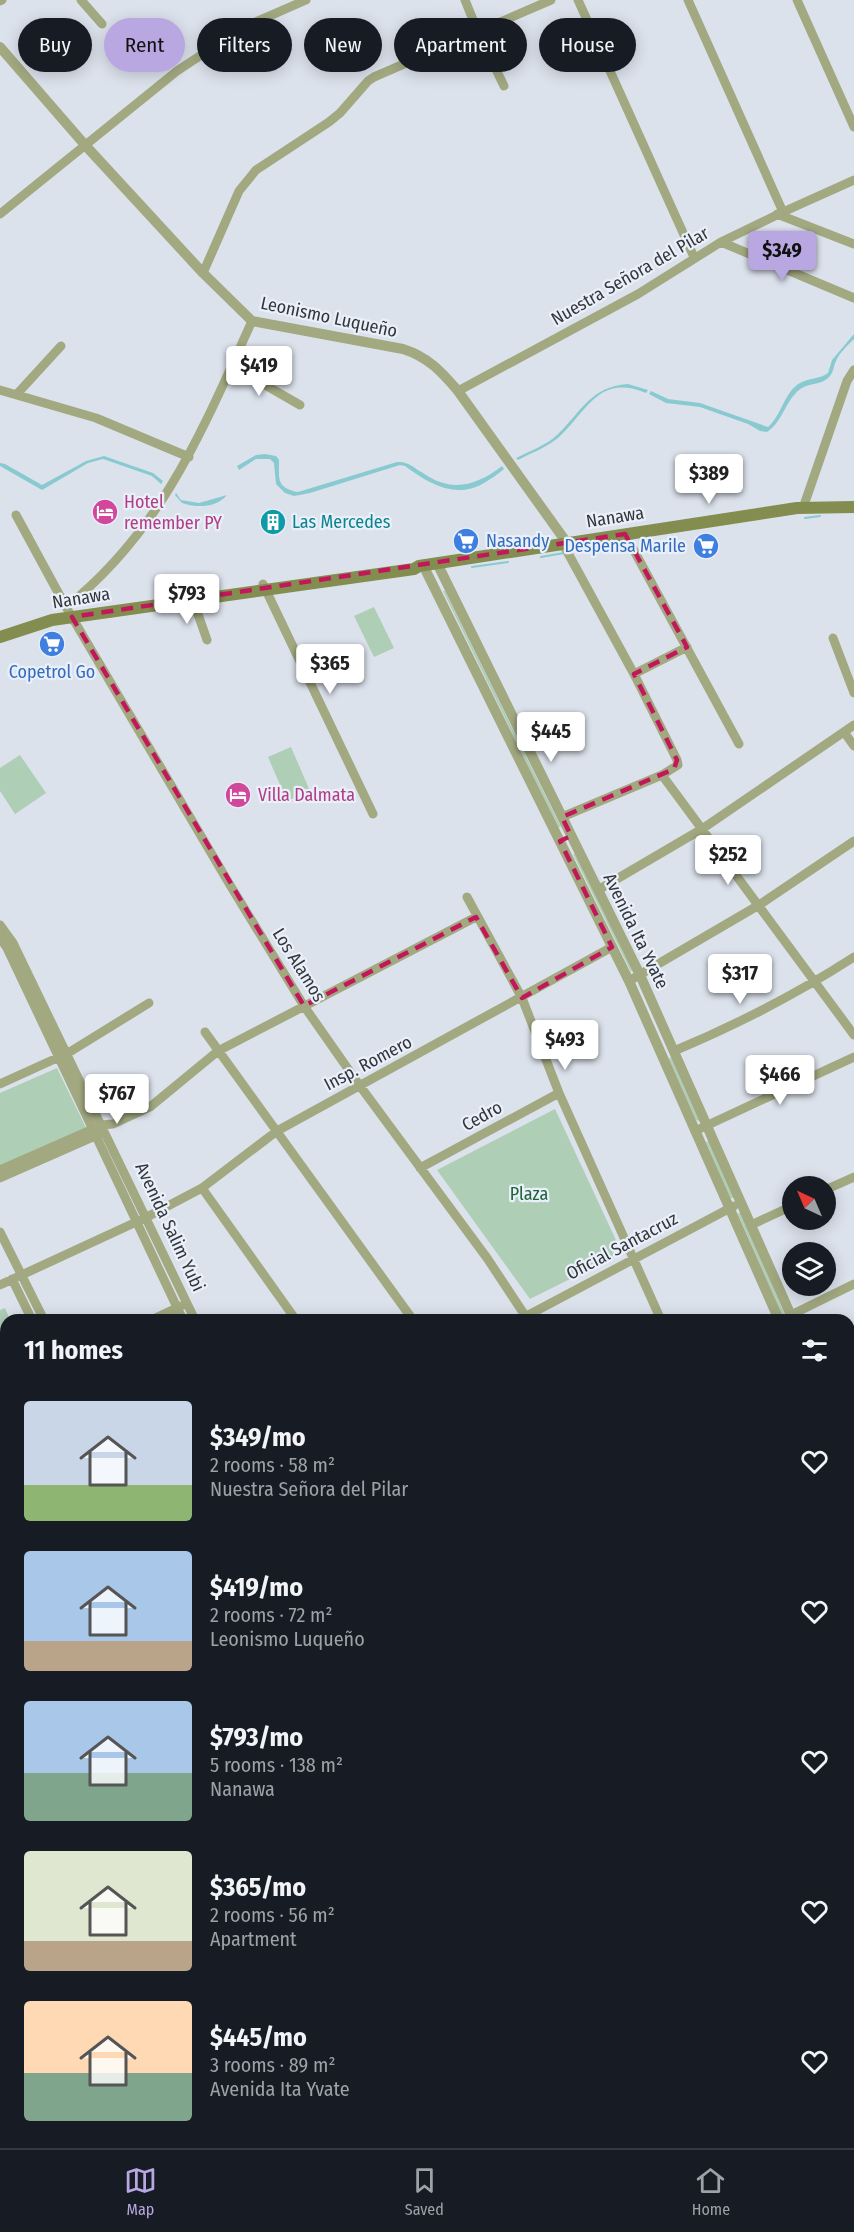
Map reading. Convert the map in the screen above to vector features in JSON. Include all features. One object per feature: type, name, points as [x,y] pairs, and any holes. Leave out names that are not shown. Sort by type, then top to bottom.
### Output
[{"type":"main road","name":"Nanawa","points":[[0,637],[52,620],[69,611],[193,600],[412,563],[421,565],[437,563],[803,508],[854,507]]},
{"type":"main road","name":"Nanawa","points":[[0,629],[49,614],[263,587]]},
{"type":"street","points":[[81,0],[102,24]]},
{"type":"street","points":[[0,214],[177,71],[242,28],[306,0]]},
{"type":"street","points":[[465,0],[472,18]]},
{"type":"street","points":[[510,18],[551,0]]},
{"type":"street","points":[[578,0],[694,257]]},
{"type":"street","points":[[688,0],[780,213],[854,244]]},
{"type":"street","points":[[797,0],[854,127]]},
{"type":"street","name":"Leonismo Luqueño","points":[[0,47],[85,145],[203,273],[252,321],[415,353],[439,369],[458,391],[565,544]]},
{"type":"street","points":[[203,273],[239,191],[256,170],[340,113],[368,81],[394,69]]},
{"type":"street","points":[[497,72],[504,87]]},
{"type":"street","name":"Nuestra Señora del Pilar","points":[[458,391],[638,294],[721,242],[854,180]]},
{"type":"street","points":[[721,242],[854,298]]},
{"type":"street","points":[[69,611],[121,556],[144,526],[189,457],[252,321]]},
{"type":"street","points":[[17,394],[60,346]]},
{"type":"street","points":[[232,366],[300,405]]},
{"type":"street","points":[[803,508],[847,381],[854,370]]},
{"type":"street","points":[[0,390],[96,418],[189,457]]},
{"type":"street","name":"Los Alamos","points":[[16,515],[69,611],[304,1006],[487,1258],[521,1314]]},
{"type":"street","points":[[625,534],[739,744]]},
{"type":"street","points":[[562,817],[662,775],[678,765],[634,674],[565,544]]},
{"type":"street","name":"Avenida Ita Yvate","points":[[437,563],[640,975],[789,1314]]},
{"type":"street","name":"Avenida Ita Yvate","points":[[421,565],[629,981],[776,1314]]},
{"type":"street","points":[[263,587],[373,814]]},
{"type":"street","points":[[193,600],[207,640]]},
{"type":"street","points":[[833,638],[854,693]]},
{"type":"street","points":[[634,674],[687,647]]},
{"type":"street","points":[[493,706],[504,701]]},
{"type":"street","points":[[598,890],[702,829],[854,725]]},
{"type":"street","points":[[844,732],[854,746]]},
{"type":"street","points":[[662,775],[854,1035]]},
{"type":"street","points":[[560,841],[572,836]]},
{"type":"street","points":[[629,981],[759,905],[854,841]]},
{"type":"street","points":[[467,897],[522,998],[559,1093],[658,1314]]},
{"type":"street","points":[[0,1178],[150,1107],[218,1051],[476,917]]},
{"type":"street","name":"Avenida Salim Yubi","points":[[0,926],[14,943],[63,1055],[93,1133],[180,1314]]},
{"type":"street","name":"Avenida Salim Yubi","points":[[0,938],[104,1128],[192,1314]]},
{"type":"street","name":"Insp. Romero","points":[[0,1285],[147,1217],[201,1188],[276,1131],[612,947]]},
{"type":"street","points":[[674,1051],[712,1035],[816,981],[854,957]]},
{"type":"street","points":[[0,1084],[63,1055],[149,1003]]},
{"type":"street","points":[[205,1032],[408,1314]]},
{"type":"street","points":[[695,1131],[854,1057]]},
{"type":"street","name":"Cedro","points":[[420,1168],[559,1093]]},
{"type":"street","points":[[0,1170],[93,1133]]},
{"type":"street","points":[[836,1185],[854,1177]]},
{"type":"street","points":[[201,1188],[292,1314]]},
{"type":"street","name":"Oficial Santacruz","points":[[533,1314],[634,1258],[741,1203]]},
{"type":"street","points":[[751,1225],[782,1211]]},
{"type":"street","points":[[0,1232],[41,1314]]},
{"type":"street","points":[[763,1284],[774,1278]]},
{"type":"street","points":[[12,1279],[29,1314]]},
{"type":"street","points":[[798,1314],[854,1284]]},
{"type":"street","points":[[164,1314],[187,1303]]},
{"type":"highlighted area","points":[[625,534],[687,647],[634,674],[677,760],[674,769],[562,817],[571,836],[560,841],[612,947],[522,998],[476,917],[304,1006],[72,617]]},
{"type":"green space","points":[[443,591],[445,591],[561,827],[558,827]]},
{"type":"green space","points":[[374,607],[394,648],[374,657],[354,616]]},
{"type":"green space","points":[[291,747],[310,791],[287,801],[268,757]]},
{"type":"green space","points":[[20,755],[46,793],[15,814],[0,791],[0,768]]},
{"type":"green space","points":[[573,854],[575,854],[631,972]]},
{"type":"green space","points":[[671,1057],[699,1121],[696,1120],[669,1059]]},
{"type":"green space","points":[[57,1068],[88,1132],[0,1168],[0,1093]]},
{"type":"green space","name":"Plaza","points":[[555,1109],[622,1253],[530,1299],[437,1170]]},
{"type":"green space","points":[[709,1141],[733,1198],[730,1198],[706,1142]]},
{"type":"green space","points":[[741,1213],[784,1314],[781,1314],[738,1214]]},
{"type":"green space","points":[[5,1308],[8,1314],[0,1314],[0,1310]]},
{"type":"water","points":[[854,334],[854,339],[836,361],[830,376],[824,381],[799,390],[776,424],[767,432],[700,407],[666,403],[649,394],[651,391],[668,399],[700,403],[768,427],[790,392],[803,381],[828,373],[832,360]]},
{"type":"water","points":[[628,384],[648,390],[646,393],[630,388],[605,391],[586,406],[555,441],[518,460],[516,458],[554,438],[595,395],[615,386]]},
{"type":"water","points":[[256,455],[276,456],[279,460],[279,477],[282,485],[298,492],[397,462],[408,464],[433,479],[453,485],[473,482],[502,466],[504,469],[473,488],[452,490],[432,483],[400,465],[294,496],[285,493],[276,484],[274,463],[270,459],[256,459],[239,470],[237,466]]},
{"type":"water","points":[[104,456],[153,473],[163,481],[161,484],[152,476],[103,459],[88,463],[42,490],[0,466],[0,463],[5,464],[42,485],[86,461]]},
{"type":"water","points":[[176,493],[181,500],[199,503],[227,495],[212,505],[194,506],[182,503],[175,495]]},
{"type":"waterway","points":[[805,518],[820,516]]},
{"type":"waterway","points":[[541,557],[564,553]]},
{"type":"waterway","points":[[472,567],[508,562]]},
{"type":"place","name":"Hotel remember PY","points":[[105,512]]},
{"type":"place","name":"Las Mercedes","points":[[273,522]]},
{"type":"place","name":"Nasandy","points":[[466,541]]},
{"type":"place","name":"Despensa Marile","points":[[706,546]]},
{"type":"place","name":"Copetrol Go","points":[[52,644]]},
{"type":"place","name":"Villa Dalmata","points":[[238,795]]}]
